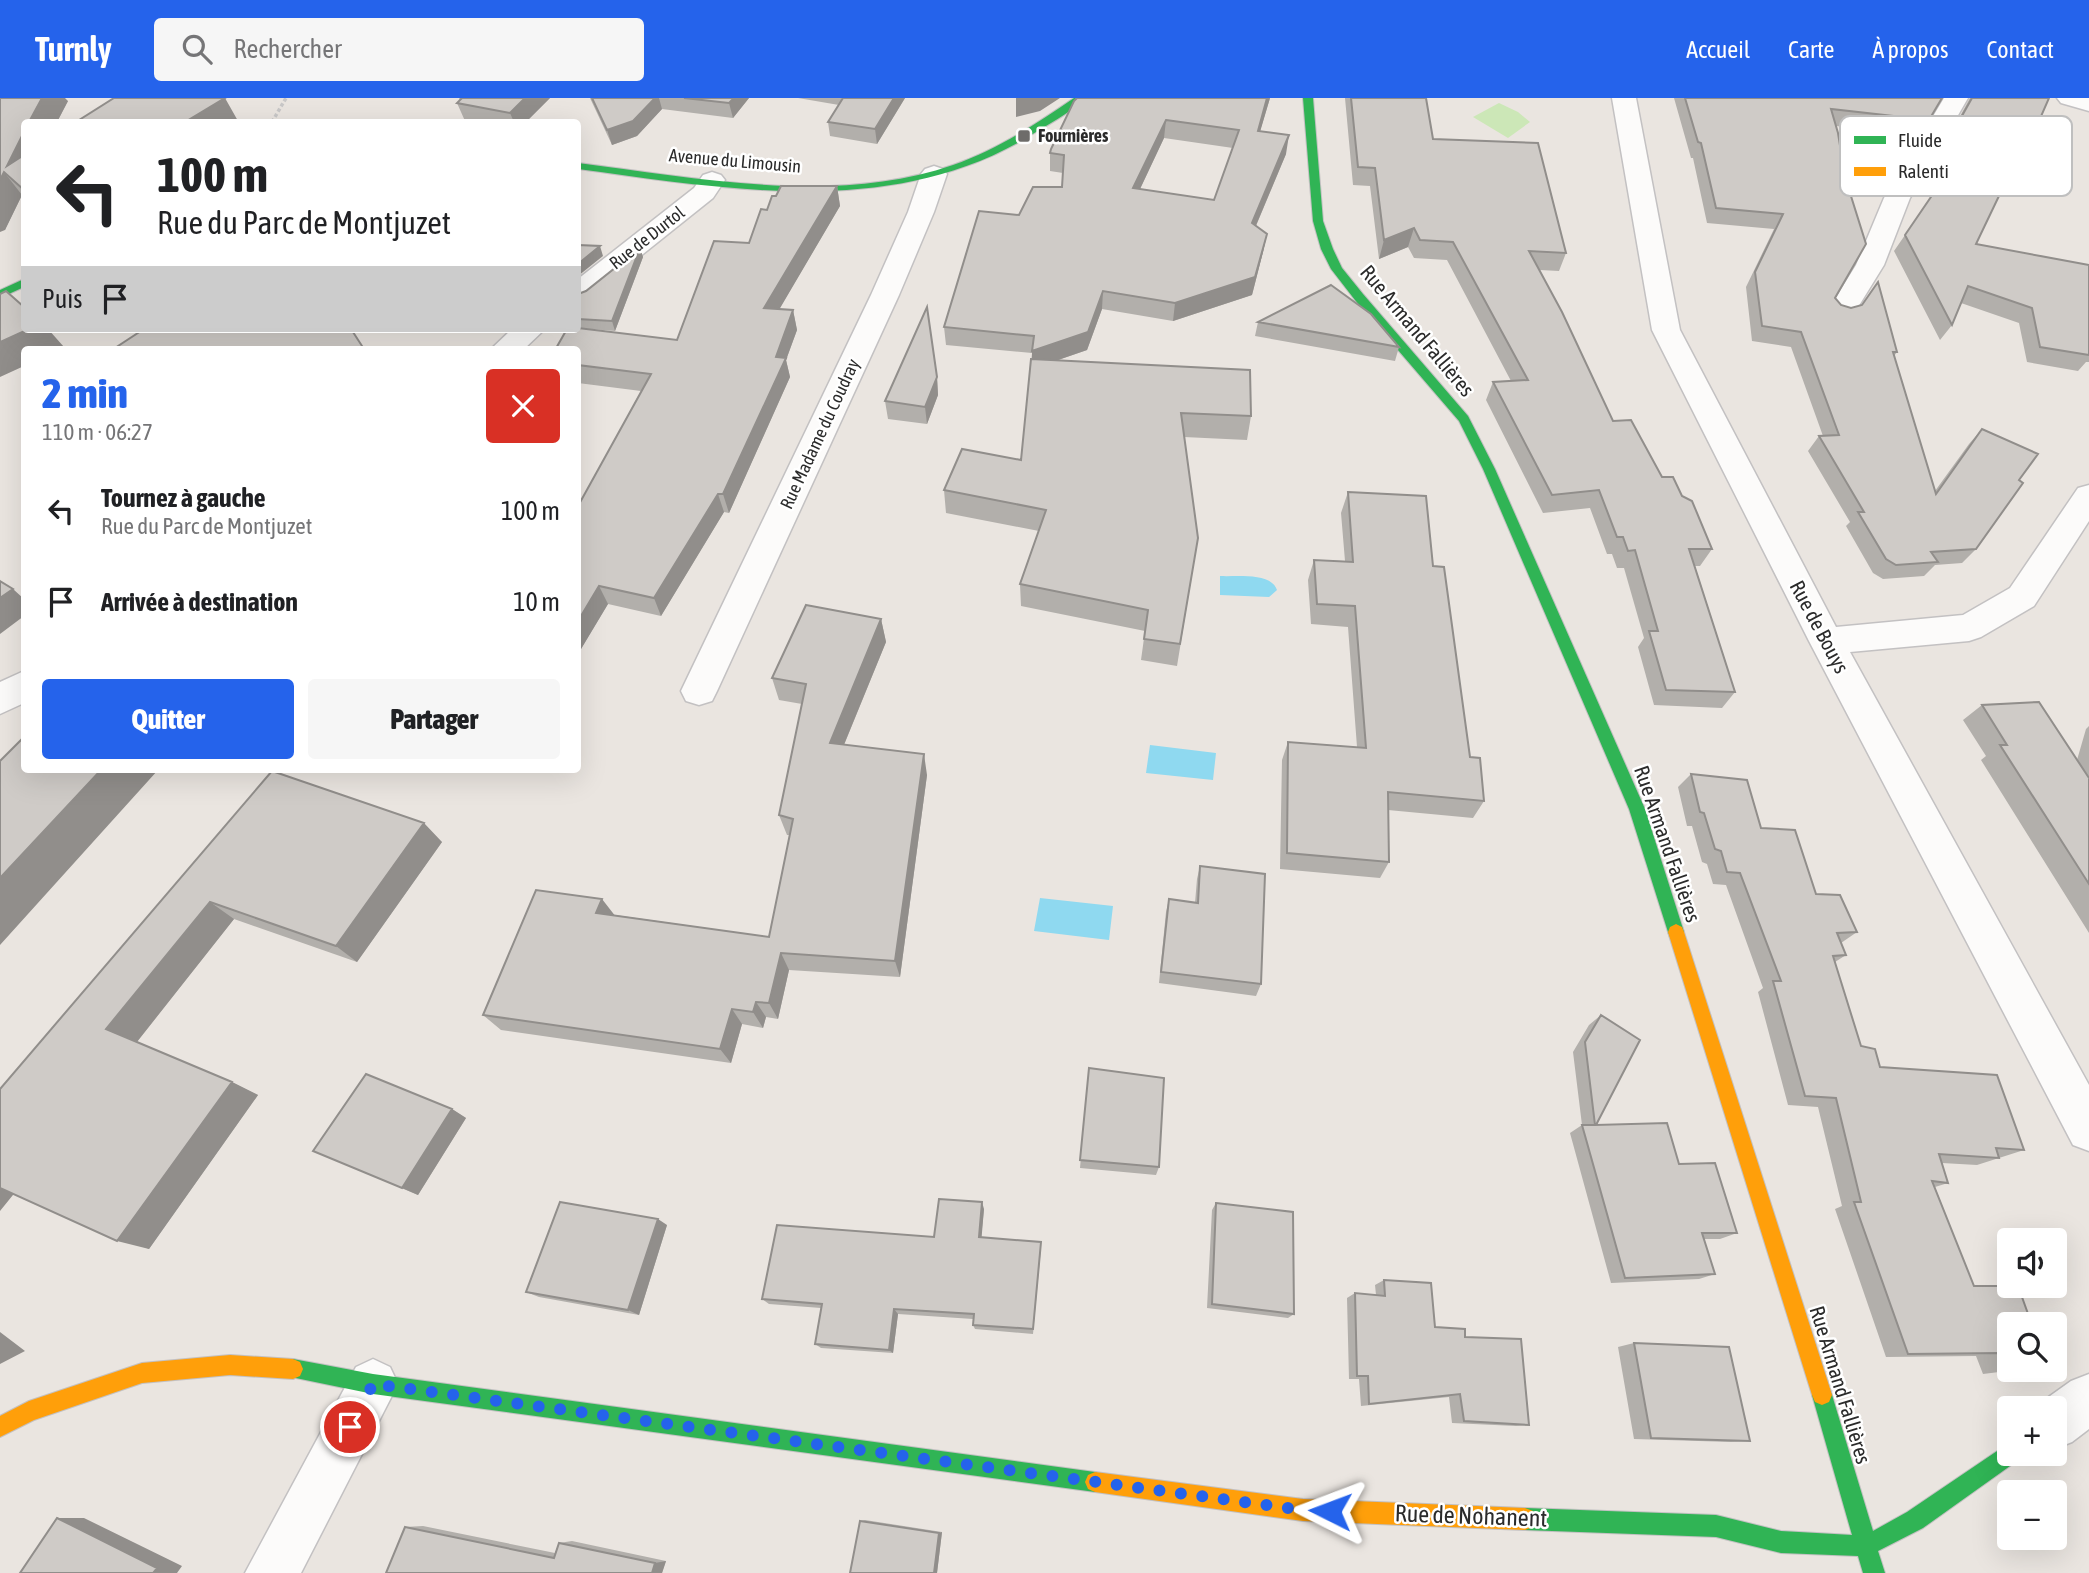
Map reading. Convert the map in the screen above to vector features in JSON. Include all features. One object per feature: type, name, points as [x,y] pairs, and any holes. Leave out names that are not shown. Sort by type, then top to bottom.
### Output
[{"type":"street","name":"Avenue du Limousin","points":[[581,166],[804,187],[883,183],[934,174],[971,162],[1013,142],[1080,98]]},
{"type":"street","name":"Rue Armand Fallières","points":[[1308,98],[1318,222],[1327,249],[1337,269],[1359,297],[1464,419],[1489,469],[1637,810],[1819,1384],[1874,1573]]},
{"type":"street","name":"Rue de Bouys","points":[[1624,98],[1666,330],[1826,641],[2089,1129]]},
{"type":"street","points":[[1945,116],[1956,98]]},
{"type":"street","points":[[2068,98],[2089,104]]},
{"type":"street","name":"Rue Madame du Coudray","points":[[699,691],[885,295],[934,174]]},
{"type":"street","name":"Rue de Durtol","points":[[581,290],[704,193],[712,180]]},
{"type":"street","points":[[1842,312],[1870,265],[1897,196]]},
{"type":"street","points":[[0,294],[21,284]]},
{"type":"street","points":[[509,346],[526,333]]},
{"type":"street","points":[[1826,641],[1969,628],[2022,597],[2089,496]]},
{"type":"street","points":[[0,700],[21,687]]},
{"type":"street","name":"Rue de Nohanent","points":[[0,1427],[29,1411],[142,1373],[230,1365],[296,1369],[373,1384],[1303,1510],[1716,1526],[1782,1542],[1867,1546]]},
{"type":"street","points":[[272,1573],[373,1384]]},
{"type":"street","points":[[2067,1415],[2089,1399]]},
{"type":"street","points":[[1867,1546],[1915,1520],[1997,1463]]},
{"type":"path","points":[[274,119],[286,98]]},
{"type":"green space","points":[[1499,103],[1518,112],[1530,122],[1508,138],[1473,117]]},
{"type":"water","points":[[1220,576],[1261,578],[1274,584],[1277,590],[1269,597],[1220,595]]},
{"type":"water","points":[[1150,745],[1216,753],[1213,780],[1146,773]]},
{"type":"water","points":[[1040,898],[1113,906],[1109,940],[1034,931]]},
{"type":"building","points":[[0,98],[42,98],[31,119],[21,119],[21,138],[7,166],[21,157],[21,187],[4,172],[0,180]]},
{"type":"building","points":[[114,98],[225,98],[190,119],[81,119]]},
{"type":"building","points":[[462,98],[525,98],[510,113],[457,103]]},
{"type":"building","points":[[592,98],[655,98],[633,121],[607,130]]},
{"type":"building","points":[[684,98],[734,98],[729,103]]},
{"type":"building","points":[[843,98],[894,98],[875,129],[828,122]]},
{"type":"building","points":[[1077,98],[1267,98],[1258,131],[1289,135],[1252,223],[1267,234],[1255,277],[1175,303],[1103,291],[1088,332],[1032,351],[1034,336],[944,327],[979,211],[1019,215],[1033,187],[1062,187],[1064,155],[1050,153]],"holes":[[[1166,120],[1239,130],[1214,200],[1133,188]]]},
{"type":"building","points":[[1351,98],[1426,98],[1433,139],[1538,143],[1566,253],[1529,251],[1562,312],[1613,421],[1631,420],[1662,477],[1673,477],[1682,496],[1692,501],[1712,549],[1689,549],[1735,692],[1666,690],[1649,631],[1658,631],[1635,550],[1628,551],[1623,537],[1617,537],[1599,490],[1552,495],[1493,382],[1528,380],[1453,242],[1420,240],[1414,228],[1384,240],[1375,168],[1358,167]]},
{"type":"building","points":[[1685,98],[1942,98],[1931,116],[1893,116],[1831,109],[1840,146],[1840,196],[1851,196],[1866,244],[1835,298],[1841,305],[1851,308],[1862,305],[1878,282],[1897,352],[1893,352],[1936,494],[1982,429],[2038,454],[2019,480],[2023,483],[1976,549],[1931,552],[1938,562],[1896,565],[1886,559],[1858,512],[1864,512],[1819,436],[1839,435],[1801,332],[1762,326],[1755,272],[1783,214],[1716,208],[1701,143],[1698,142]]},
{"type":"building","points":[[1972,98],[2049,98],[2041,116],[1962,116]]},
{"type":"building","points":[[781,186],[837,186],[764,308],[793,310],[776,357],[786,358],[723,494],[718,494],[654,598],[599,586],[581,616],[581,501],[651,374],[581,365],[581,346],[557,346],[565,333],[581,333],[581,328],[677,340],[714,241],[749,243],[761,209],[767,210],[772,196],[776,196]]},
{"type":"building","points":[[1932,196],[1999,196],[1976,244],[2089,265],[2089,355],[2040,347],[2032,308],[1968,286],[1952,325],[1905,235]]},
{"type":"building","points":[[581,245],[600,246],[581,262]]},
{"type":"building","points":[[640,248],[612,321],[581,319],[581,293]]},
{"type":"building","points":[[1331,285],[1371,314],[1399,347],[1258,322]]},
{"type":"building","points":[[6,291],[21,304],[21,333],[0,342],[0,294]]},
{"type":"building","points":[[927,307],[937,377],[925,407],[885,401]]},
{"type":"building","points":[[138,333],[354,333],[362,346],[118,346]]},
{"type":"building","points":[[1031,359],[1250,370],[1251,416],[1181,413],[1198,538],[1180,644],[1144,639],[1148,610],[1020,584],[1046,510],[944,490],[962,449],[1021,460]]},
{"type":"building","points":[[1348,492],[1426,496],[1433,566],[1444,567],[1470,757],[1480,758],[1484,801],[1388,792],[1389,862],[1287,853],[1288,742],[1366,748],[1355,606],[1317,604],[1314,560],[1353,562]]},
{"type":"building","points":[[0,581],[13,589],[0,598]]},
{"type":"building","points":[[806,605],[881,619],[830,743],[924,754],[895,961],[781,953],[769,1003],[756,1002],[753,1012],[732,1009],[720,1049],[483,1015],[536,890],[602,899],[596,913],[769,937],[793,819],[779,815],[806,684],[772,678]]},
{"type":"building","points":[[2039,702],[2089,778],[2089,884],[2000,745],[2007,745],[1982,705]]},
{"type":"building","points":[[21,740],[21,773],[98,773],[0,878],[0,761]]},
{"type":"building","points":[[270,773],[278,773],[424,823],[336,946],[210,902],[106,1029],[232,1082],[117,1241],[0,1188],[0,1089]]},
{"type":"building","points":[[1691,774],[1747,780],[1761,828],[1795,830],[1816,894],[1840,895],[1857,932],[1837,933],[1846,955],[1833,956],[1861,1046],[1875,1049],[1880,1067],[1997,1075],[2024,1150],[1996,1148],[1999,1158],[1939,1154],[1948,1183],[1932,1181],[1974,1286],[1997,1286],[1997,1298],[2022,1298],[2027,1312],[1997,1312],[1997,1353],[1908,1354],[1854,1202],[1861,1202],[1836,1098],[1805,1096],[1773,981],[1781,981],[1740,873],[1727,872],[1721,851],[1715,849],[1704,813],[1700,812]]},
{"type":"building","points":[[1200,866],[1265,874],[1261,984],[1161,972],[1169,899],[1198,903]]},
{"type":"building","points":[[1601,1015],[1640,1040],[1596,1125],[1667,1123],[1679,1164],[1715,1163],[1737,1233],[1702,1233],[1715,1274],[1625,1278],[1582,1125],[1595,1125],[1585,1042]]},
{"type":"building","points":[[1089,1068],[1164,1078],[1159,1167],[1080,1160]]},
{"type":"building","points":[[366,1074],[452,1109],[402,1188],[313,1151]]},
{"type":"building","points":[[939,1199],[982,1202],[979,1237],[1041,1242],[1033,1329],[973,1325],[974,1314],[894,1309],[889,1350],[815,1344],[822,1304],[762,1299],[777,1225],[934,1237]]},
{"type":"building","points":[[560,1202],[658,1219],[628,1310],[526,1292]]},
{"type":"building","points":[[1216,1203],[1293,1212],[1294,1314],[1212,1304]]},
{"type":"building","points":[[1384,1280],[1431,1283],[1435,1327],[1465,1329],[1465,1337],[1521,1339],[1529,1425],[1464,1421],[1460,1394],[1369,1404],[1368,1376],[1357,1376],[1355,1293],[1385,1296]]},
{"type":"building","points":[[1634,1343],[1729,1347],[1750,1441],[1651,1438]]},
{"type":"building","points":[[57,1518],[157,1568],[153,1573],[20,1573]]},
{"type":"building","points":[[860,1521],[939,1533],[934,1573],[850,1573]]},
{"type":"building","points":[[405,1527],[554,1558],[559,1543],[655,1563],[652,1573],[386,1573]]},
{"type":"traffic: fast","points":[[581,166],[767,187],[862,187],[909,180],[971,162],[1020,138],[1080,98]]},
{"type":"traffic: fast","points":[[1308,98],[1318,221],[1327,249],[1337,269],[1359,297],[1464,419],[1489,469],[1637,809],[1676,932]]},
{"type":"traffic: fast","points":[[0,294],[21,284]]},
{"type":"traffic: fast","points":[[293,1369],[373,1384],[1095,1482]]},
{"type":"traffic: fast","points":[[1822,1395],[1874,1573]]},
{"type":"traffic: fast","points":[[1525,1519],[1716,1526],[1781,1542],[1867,1546],[1915,1520],[1997,1463]]},
{"type":"traffic: slow","points":[[1676,932],[1822,1395]]},
{"type":"traffic: slow","points":[[0,1427],[29,1411],[142,1373],[230,1365],[293,1369]]},
{"type":"traffic: slow","points":[[1095,1482],[1303,1510],[1525,1519]]},
{"type":"place","name":"Fournières","points":[[1024,136]]},
{"type":"route","points":[[350,1427],[373,1384],[1303,1510],[1330,1511]]}]
